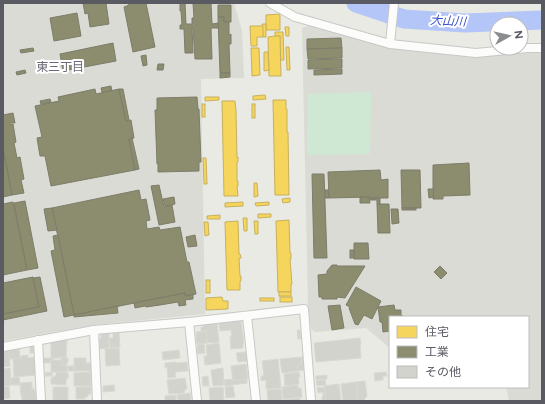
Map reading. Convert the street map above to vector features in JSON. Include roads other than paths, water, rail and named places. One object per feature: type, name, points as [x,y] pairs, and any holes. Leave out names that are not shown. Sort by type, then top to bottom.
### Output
[{"type":"street","points":[[270,3],[296,16],[390,44],[476,53],[542,48]]},
{"type":"street","points":[[390,44],[394,3]]},
{"type":"street","points":[[3,347],[94,330],[190,322],[304,309],[311,401]]},
{"type":"street","points":[[247,316],[256,401]]},
{"type":"street","points":[[190,322],[197,401]]},
{"type":"street","points":[[94,330],[97,401]]},
{"type":"street","points":[[38,340],[41,401]]},
{"type":"waterway","name":"大山川","points":[[356,3],[404,19],[465,23],[542,20]]},
{"type":"district","name":"東三丁目","points":[[60,67]]}]
